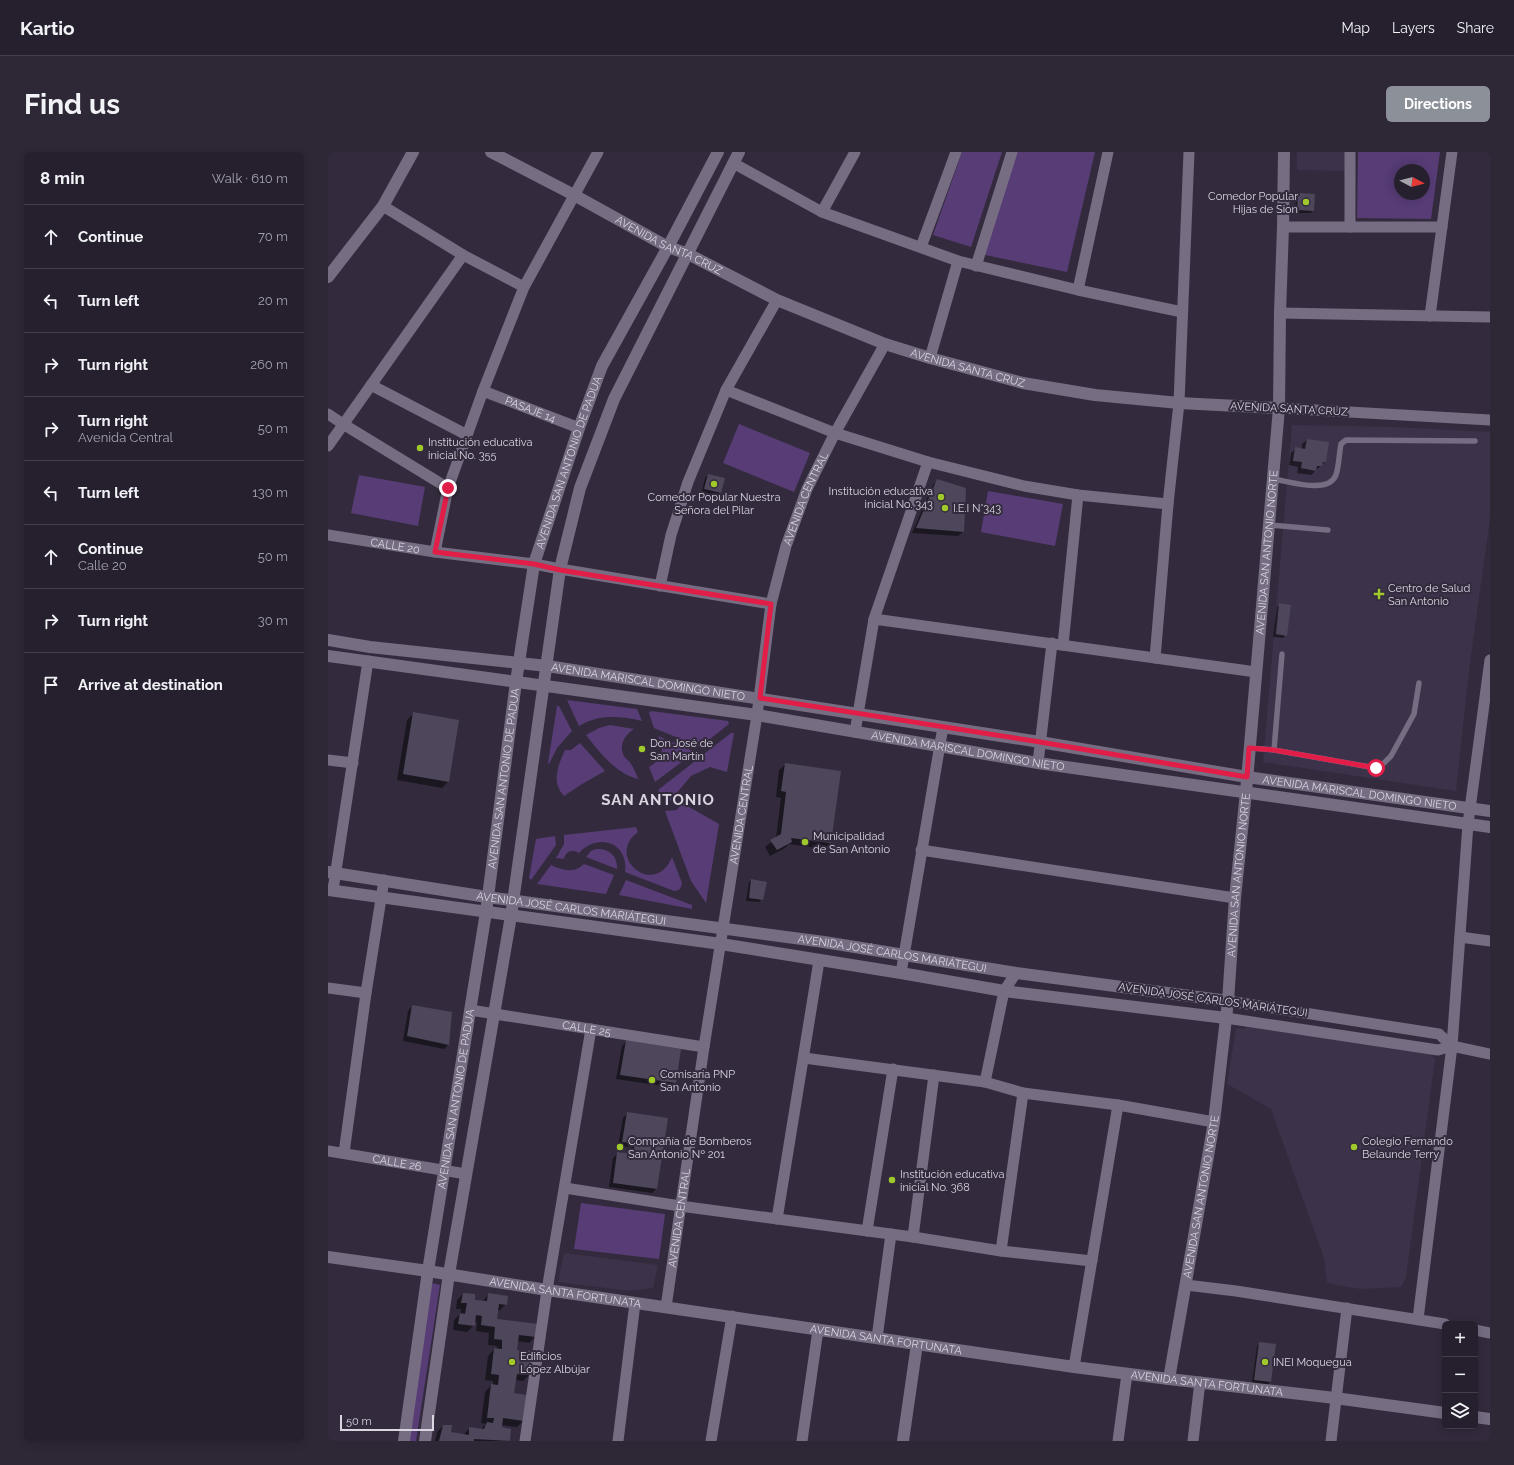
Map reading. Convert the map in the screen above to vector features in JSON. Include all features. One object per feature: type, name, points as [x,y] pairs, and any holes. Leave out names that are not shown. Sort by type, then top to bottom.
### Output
[{"type":"street","points":[[328,277],[382,206],[413,152]]},
{"type":"street","name":"AVENIDA SANTA CRUZ","points":[[491,152],[574,195],[668,247],[688,254],[777,300],[885,344],[930,358],[1023,383],[1095,395],[1179,403],[1490,420]]},
{"type":"street","points":[[435,552],[448,488],[483,391],[524,287],[598,152]]},
{"type":"street","name":"AVENIDA SAN ANTONIO DE PADUA","points":[[404,1441],[428,1271],[486,912],[518,663],[534,564],[579,428],[602,366],[668,247],[718,152]]},
{"type":"street","name":"AVENIDA SAN ANTONIO DE PADUA","points":[[425,1441],[449,1274],[511,916],[560,570],[580,488],[614,400],[733,163],[740,152]]},
{"type":"street","points":[[822,212],[855,152]]},
{"type":"street","points":[[921,248],[956,152]]},
{"type":"street","points":[[976,266],[1012,152]]},
{"type":"street","points":[[1078,290],[1108,152]]},
{"type":"street","points":[[1155,658],[1168,504],[1179,403],[1189,152]]},
{"type":"street","name":"AVENIDA SAN ANTONIO NORTE","points":[[1169,1379],[1214,1122],[1228,1001],[1235,898],[1246,792],[1279,408],[1284,152]]},
{"type":"street","points":[[1350,152],[1350,227]]},
{"type":"street","points":[[1430,316],[1452,152]]},
{"type":"street","points":[[733,163],[822,212],[958,261],[1078,290],[1182,312]]},
{"type":"street","points":[[382,206],[463,255],[524,287]]},
{"type":"street","points":[[1283,227],[1442,227]]},
{"type":"street","points":[[328,446],[463,255]]},
{"type":"street","points":[[930,358],[958,261]]},
{"type":"street","points":[[660,586],[671,535],[688,482],[726,390],[777,300]]},
{"type":"street","points":[[1280,313],[1490,317]]},
{"type":"street","name":"AVENIDA CENTRAL","points":[[666,1307],[704,1047],[760,698],[771,604],[786,546],[807,489],[835,433],[885,344]]},
{"type":"street","points":[[371,385],[467,435]]},
{"type":"street","points":[[726,390],[835,433],[928,462],[1024,486],[1078,495],[1168,504]]},
{"type":"street","name":"PASAJE 14","points":[[483,391],[579,428]]},
{"type":"street","points":[[328,414],[448,488]]},
{"type":"street","points":[[855,732],[874,619],[928,462]]},
{"type":"street","points":[[1038,763],[1040,742],[1058,644],[1078,495]]},
{"type":"street","name":"CALLE 20","points":[[328,535],[435,552],[534,564],[560,570],[771,604]]},
{"type":"street","points":[[874,619],[1256,672]]},
{"type":"street","name":"AVENIDA MARISCAL DOMINGO NIETO","points":[[328,640],[370,647],[547,666],[1040,742],[1247,777],[1490,811]]},
{"type":"street","name":"AVENIDA MARISCAL DOMINGO NIETO","points":[[328,656],[757,715],[1038,763],[1490,827]]},
{"type":"street","points":[[1418,1319],[1452,1046],[1468,824],[1490,660]]},
{"type":"street","points":[[330,890],[332,872],[353,763],[368,661]]},
{"type":"street","points":[[898,739],[902,721]]},
{"type":"street","points":[[901,973],[943,727]]},
{"type":"street","points":[[328,760],[353,763]]},
{"type":"street","points":[[921,850],[1235,898]]},
{"type":"street","name":"AVENIDA JOSÉ CARLOS MARIÁTEGUI","points":[[332,872],[513,900],[904,955],[1016,973],[1228,1001],[1439,1034],[1452,1046]]},
{"type":"street","points":[[344,1153],[366,993],[384,880]]},
{"type":"street","name":"AVENIDA JOSÉ CARLOS MARIÁTEGUI","points":[[330,890],[721,944],[1004,991],[1226,1018],[1438,1050],[1452,1046],[1490,1054]]},
{"type":"street","points":[[1460,937],[1490,941]]},
{"type":"street","points":[[778,1219],[819,961]]},
{"type":"street","points":[[985,1082],[1004,991],[1016,973]]},
{"type":"street","points":[[328,988],[366,993]]},
{"type":"street","name":"CALLE 25","points":[[470,1010],[704,1047]]},
{"type":"street","points":[[525,1441],[547,1290],[566,1188],[592,1029]]},
{"type":"street","points":[[804,1058],[985,1082],[1023,1093],[1118,1105],[1214,1122]]},
{"type":"street","points":[[867,1231],[893,1070]]},
{"type":"street","points":[[913,1237],[934,1075]]},
{"type":"street","points":[[1001,1250],[1023,1093]]},
{"type":"street","points":[[1074,1367],[1118,1105]]},
{"type":"street","name":"CALLE 26","points":[[328,1151],[466,1174]]},
{"type":"street","points":[[566,1188],[680,1206],[1092,1261]]},
{"type":"street","points":[[877,1338],[891,1234]]},
{"type":"street","name":"AVENIDA SANTA FORTUNATA","points":[[328,1257],[1074,1367],[1335,1398],[1442,1413]]},
{"type":"street","points":[[1186,1285],[1236,1291],[1442,1323]]},
{"type":"street","points":[[618,1441],[635,1303]]},
{"type":"street","points":[[1331,1441],[1347,1308]]},
{"type":"street","points":[[712,1441],[732,1316]]},
{"type":"street","points":[[802,1441],[818,1330]]},
{"type":"street","points":[[1478,1331],[1490,1333]]},
{"type":"street","points":[[903,1441],[917,1344]]},
{"type":"street","points":[[1118,1441],[1127,1374]]},
{"type":"street","points":[[1193,1441],[1200,1382]]},
{"type":"street","points":[[1478,1417],[1490,1419]]},
{"type":"lane","points":[[1273,479],[1316,486],[1325,485],[1331,482],[1336,475],[1340,444],[1346,440],[1474,441]]},
{"type":"lane","points":[[1269,525],[1328,530]]},
{"type":"lane","points":[[1274,750],[1282,654]]},
{"type":"lane","points":[[1249,748],[1274,750],[1376,768],[1391,756],[1414,714],[1419,683]]},
{"type":"shaded area","points":[[962,152],[1002,152],[971,247],[933,235]]},
{"type":"shaded area","points":[[1013,152],[1095,152],[1067,272],[980,254]]},
{"type":"shaded area","points":[[1297,152],[1345,152],[1345,171],[1297,170]]},
{"type":"shaded area","points":[[1358,152],[1440,152],[1431,219],[1357,218]]},
{"type":"shaded area","points":[[739,424],[810,453],[794,492],[723,463]]},
{"type":"shaded area","name":"Centro de Salud San Antonio","points":[[1292,425],[1394,427],[1490,432],[1490,518],[1469,670],[1456,791],[1263,762]]},
{"type":"shaded area","points":[[359,475],[425,487],[418,526],[351,513]]},
{"type":"shaded area","points":[[988,491],[1063,504],[1055,546],[981,532]]},
{"type":"shaded area","points":[[567,700],[637,709],[642,721],[610,717],[594,719],[579,726]]},
{"type":"shaded area","points":[[557,706],[559,706],[572,731],[557,748],[549,764],[548,763]]},
{"type":"shaded area","points":[[651,711],[728,721],[729,724],[700,747],[654,728],[649,713]]},
{"type":"shaded area","points":[[610,725],[634,729],[624,740],[622,750],[633,767],[638,779],[622,772],[609,762],[586,735],[599,728]]},
{"type":"shaded area","points":[[731,733],[734,733],[727,772],[710,767],[691,776],[670,801],[662,796],[658,790]]},
{"type":"shaded area","points":[[658,736],[695,752],[655,782],[649,767],[660,757],[662,745]]},
{"type":"shaded area","points":[[580,743],[605,771],[564,796],[558,785],[558,768],[565,750],[571,750]]},
{"type":"shaded area","points":[[682,803],[719,824],[706,903],[691,881],[665,811],[677,810]]},
{"type":"shaded area","points":[[636,827],[638,832],[629,842],[627,852],[629,862],[636,870],[645,874],[655,874],[664,869],[672,857],[682,883],[679,890],[674,891],[625,872],[625,862],[622,854],[611,844],[603,842],[595,843],[579,853],[574,851],[566,854],[564,859],[556,858],[564,844],[564,835]]},
{"type":"shaded area","points":[[555,836],[556,845],[531,880],[529,878],[536,839]]},
{"type":"shaded area","points":[[596,849],[609,851],[616,860],[617,869],[586,857],[591,851]]},
{"type":"shaded area","points":[[584,864],[614,875],[606,894],[537,884],[551,865],[563,870],[572,870]]},
{"type":"shaded area","points":[[626,880],[692,905],[692,909],[619,895]]},
{"type":"shaded area","name":"Colegio Fernando Belaunde Terry","points":[[1251,1023],[1431,1054],[1435,1059],[1406,1277],[1401,1287],[1361,1289],[1327,1282],[1324,1258],[1271,1109],[1227,1084],[1236,1028],[1244,1029]]},
{"type":"shaded area","points":[[581,1203],[665,1214],[659,1259],[574,1249]]},
{"type":"shaded area","points":[[564,1253],[658,1265],[653,1288],[630,1291],[558,1282]]},
{"type":"shaded area","points":[[432,1283],[440,1285],[416,1441],[407,1441]]},
{"type":"building","name":"Comedor Popular Hijas de Sion","points":[[1298,193],[1315,194],[1314,211],[1297,210]]},
{"type":"building","points":[[1307,439],[1329,442],[1326,462],[1323,462],[1322,466],[1317,466],[1316,471],[1301,468],[1302,462],[1293,461],[1295,447],[1305,449]]},
{"type":"building","name":"Comedor Popular Nuestra Señora del Pilar","points":[[708,474],[725,478],[721,493],[704,489]]},
{"type":"building","name":"I.E.I N°343","points":[[937,479],[966,488],[964,532],[916,528]]},
{"type":"building","points":[[1279,603],[1291,605],[1287,636],[1276,634]]},
{"type":"building","points":[[413,712],[459,720],[449,782],[403,774]]},
{"type":"building","points":[[785,763],[841,771],[831,843],[791,838],[792,842],[777,850],[770,840],[781,834],[786,792],[781,791]]},
{"type":"building","points":[[751,879],[767,882],[763,900],[749,898]]},
{"type":"building","points":[[412,1005],[452,1012],[449,1045],[407,1036]]},
{"type":"building","points":[[626,1040],[681,1049],[676,1083],[620,1075]]},
{"type":"building","points":[[627,1112],[668,1118],[657,1189],[613,1183],[617,1152],[633,1154],[635,1143],[622,1142]]},
{"type":"building","name":"Edificios López Albújar","points":[[463,1293],[475,1294],[475,1300],[487,1301],[488,1293],[508,1296],[507,1305],[499,1304],[497,1319],[538,1324],[536,1337],[519,1335],[517,1350],[533,1351],[530,1375],[517,1374],[514,1393],[527,1395],[524,1421],[503,1418],[502,1427],[511,1429],[510,1441],[474,1439],[474,1441],[439,1441],[443,1425],[452,1425],[451,1432],[469,1435],[469,1427],[484,1429],[487,1422],[493,1423],[494,1418],[487,1418],[491,1384],[498,1385],[499,1375],[491,1374],[494,1348],[502,1349],[502,1340],[494,1339],[495,1327],[481,1325],[482,1316],[476,1315],[475,1326],[458,1324],[460,1313],[465,1314],[467,1303],[461,1303]]},
{"type":"building","name":"INEI Moquegua","points":[[1259,1342],[1276,1344],[1271,1382],[1254,1380]]},
{"type":"place","name":"Comedor Popular Hijas de Sion","points":[[1306,202]]},
{"type":"place","name":"Institución educativa inicial No. 355","points":[[420,448]]},
{"type":"place","name":"Comedor Popular Nuestra Señora del Pilar","points":[[714,484]]},
{"type":"place","name":"Institución educativa inicial No. 343","points":[[941,497]]},
{"type":"place","name":"I.E.I N°343","points":[[945,508]]},
{"type":"place","name":"Centro de Salud San Antonio","points":[[1379,594]]},
{"type":"place","name":"Don José de San Martín","points":[[642,749]]},
{"type":"place","name":"Municipalidad de San Antonio","points":[[805,842]]},
{"type":"place","name":"Comisaría PNP San Antonio","points":[[652,1080]]},
{"type":"place","name":"Compañía de Bomberos San Antonio Nº 201","points":[[620,1147]]},
{"type":"place","name":"Colegio Fernando Belaunde Terry","points":[[1354,1147]]},
{"type":"place","name":"Institución educativa inicial No. 368","points":[[892,1180]]},
{"type":"place","name":"Edificios López Albújar","points":[[512,1362]]},
{"type":"place","name":"INEI Moquegua","points":[[1265,1362]]},
{"type":"district","name":"SAN ANTONIO","points":[[658,800]]},
{"type":"route","points":[[448,488],[435,552],[534,564],[560,570],[771,604],[760,698],[1040,742],[1247,777],[1249,748],[1274,750],[1376,768]]}]
